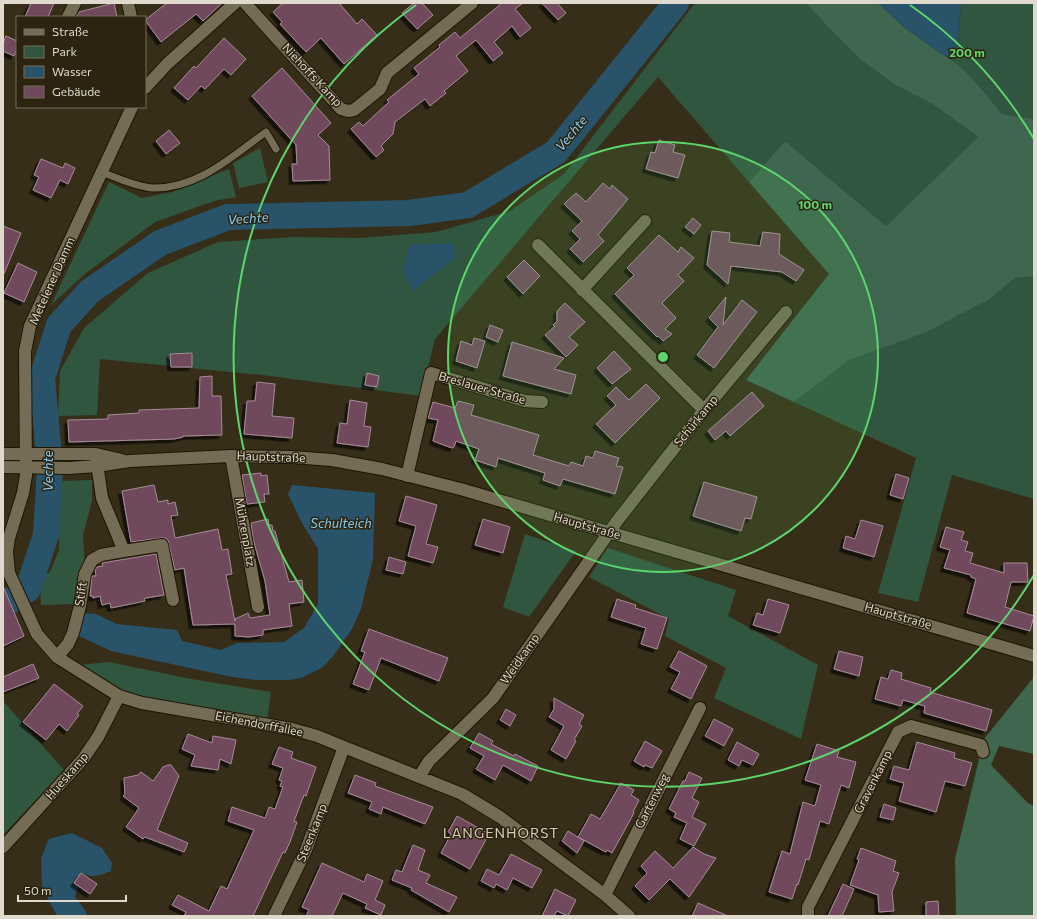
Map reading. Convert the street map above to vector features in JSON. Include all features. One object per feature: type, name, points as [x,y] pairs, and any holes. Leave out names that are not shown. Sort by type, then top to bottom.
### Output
[{"type":"street","points":[[68,16],[75,3]]},
{"type":"street","points":[[128,3],[131,16]]},
{"type":"street","points":[[147,85],[167,64],[235,3]]},
{"type":"street","name":"Niehoffs Kamp","points":[[245,3],[341,109],[348,111],[354,110],[380,89],[387,73],[472,3]]},
{"type":"street","name":"Metelener Damm","points":[[26,468],[25,351],[30,326],[132,108]]},
{"type":"street","points":[[582,290],[645,221]]},
{"type":"street","points":[[538,245],[704,410]]},
{"type":"street","name":"Schürkamp","points":[[609,532],[704,410],[786,312]]},
{"type":"street","name":"Breslauer Straße","points":[[407,476],[431,373],[525,401],[542,402]]},
{"type":"street","name":"Hauptstraße","points":[[3,454],[68,455],[97,460],[129,461],[231,456],[292,457],[332,460],[382,470],[464,490],[1034,656]]},
{"type":"street","name":"Mührenplatz","points":[[231,456],[258,607]]},
{"type":"street","points":[[97,460],[102,498],[124,551]]},
{"type":"street","name":"Hauptstraße","points":[[3,467],[69,468],[97,460]]},
{"type":"street","name":"Eichendorffallee","points":[[26,468],[23,494],[6,539],[9,573],[38,634],[57,657],[120,696],[142,703],[292,729],[317,736],[462,794],[500,817],[605,895],[629,916]]},
{"type":"street","name":"Weidkamp","points":[[419,777],[430,761],[493,698],[609,532]]},
{"type":"street","name":"Stift","points":[[57,657],[68,644],[73,633],[80,606],[85,574],[92,560],[101,555],[162,545],[172,600]]},
{"type":"street","name":"Hueskamp","points":[[3,847],[83,759],[98,737],[120,696]]},
{"type":"street","name":"Gartenweg","points":[[605,895],[700,708]]},
{"type":"street","name":"Gravenkamp","points":[[808,916],[808,907],[898,732],[911,726],[981,745],[983,752]]},
{"type":"street","name":"Steenkamp","points":[[274,916],[306,850],[344,747]]},
{"type":"lane","points":[[101,172],[134,184],[153,188],[172,187],[193,181],[208,174],[266,132],[276,149]]},
{"type":"green space","points":[[695,3],[806,3],[861,60],[895,85],[934,105],[978,137],[886,226],[785,141],[749,182],[658,77],[435,339],[421,396],[262,375],[100,359],[97,415],[58,416],[60,371],[84,328],[148,273],[218,242],[293,237],[359,238],[436,232],[510,211],[564,174]]},
{"type":"green space","points":[[806,3],[878,3],[906,29],[943,55],[950,58],[966,72],[1002,114],[1034,119],[1034,277],[1015,278],[990,299],[925,333],[849,360],[794,402],[746,380],[829,274],[749,182],[785,141],[886,226],[978,137],[934,105],[895,85],[861,60]]},
{"type":"green space","points":[[961,3],[1034,3],[1034,119],[1002,114],[973,80],[950,57],[958,43]]},
{"type":"green space","points":[[260,148],[268,182],[239,188],[233,163]]},
{"type":"green space","points":[[229,169],[236,197],[214,201],[155,222],[86,273],[51,305],[109,182],[142,198],[172,192]]},
{"type":"green space","points":[[1034,277],[1034,499],[952,475],[918,602],[878,593],[916,458],[794,402],[849,360],[925,333],[990,299],[1015,278]]},
{"type":"green space","points":[[92,480],[92,501],[83,535],[85,565],[78,577],[77,604],[41,605],[40,579],[50,572],[59,550],[59,481]]},
{"type":"green space","points":[[525,534],[576,551],[529,617],[503,607]]},
{"type":"green space","points":[[608,548],[736,590],[728,616],[818,665],[801,739],[714,698],[726,668],[665,636],[669,619],[589,577]]},
{"type":"green space","points":[[109,662],[191,679],[271,692],[267,720],[186,707],[121,692],[79,665]]},
{"type":"green space","points":[[1034,677],[1034,754],[999,746],[991,765],[1028,803],[1034,806],[1034,916],[956,916],[955,859],[984,739]]},
{"type":"green space","points":[[3,701],[64,770],[3,835]]},
{"type":"water","points":[[878,3],[961,3],[958,43],[950,57],[943,55],[906,29]]},
{"type":"water","points":[[454,243],[455,258],[413,292],[403,271],[410,245]]},
{"type":"water","name":"Schulteich","points":[[292,485],[375,493],[373,559],[361,609],[352,629],[334,655],[322,668],[301,678],[289,680],[257,680],[232,677],[111,651],[79,636],[84,613],[96,614],[117,624],[177,630],[182,641],[221,650],[237,643],[284,642],[304,628],[318,604],[318,549],[302,523],[288,494]]},
{"type":"water","points":[[72,833],[102,848],[112,863],[111,871],[96,876],[89,876],[81,873],[74,883],[78,886],[75,897],[87,913],[86,916],[57,916],[42,887],[41,858],[49,839]]},
{"type":"building","points":[[31,3],[54,3],[48,16],[25,16]]},
{"type":"building","points":[[114,3],[117,16],[77,16],[79,12]]},
{"type":"building","points":[[167,3],[222,3],[203,21],[196,14],[161,42],[146,19]]},
{"type":"building","points":[[283,3],[339,3],[357,24],[362,19],[377,35],[344,64],[321,38],[306,52],[280,24],[282,22],[273,12]]},
{"type":"building","points":[[414,3],[422,3],[433,15],[417,29],[402,13]]},
{"type":"building","points":[[502,3],[523,3],[515,9],[531,28],[520,37],[512,26],[494,42],[503,53],[493,61],[476,40],[456,56],[468,71],[444,91],[446,93],[430,106],[425,99],[395,122],[393,134],[381,146],[384,150],[376,157],[351,129],[359,122],[363,126],[389,102],[387,100],[419,74],[414,68],[440,47],[439,45],[455,32],[460,38]]},
{"type":"building","points":[[542,3],[557,3],[566,13],[558,20]]},
{"type":"building","points":[[6,36],[16,41],[16,51],[14,56],[3,51],[3,43]]},
{"type":"building","points":[[224,38],[246,59],[231,75],[224,69],[205,89],[201,86],[188,100],[174,88],[194,66],[196,68]]},
{"type":"building","points":[[282,68],[331,123],[318,135],[329,146],[330,180],[293,181],[292,164],[297,164],[296,145],[252,96]]},
{"type":"building","points":[[169,130],[180,143],[166,154],[156,141]]},
{"type":"building","points":[[659,140],[675,145],[673,152],[685,155],[678,178],[646,169],[651,152],[655,153]]},
{"type":"building","points":[[41,159],[63,168],[65,163],[75,168],[68,184],[60,180],[51,198],[33,190],[39,177],[34,175]]},
{"type":"building","points":[[603,183],[610,189],[612,185],[628,199],[598,235],[604,241],[583,262],[570,249],[580,239],[572,231],[582,221],[564,204],[576,193],[586,202]]},
{"type":"building","points":[[693,218],[701,225],[694,234],[685,227]]},
{"type":"building","points":[[3,226],[21,233],[3,276]]},
{"type":"building","points":[[712,231],[730,233],[729,242],[760,246],[763,232],[780,234],[779,254],[804,270],[796,281],[782,272],[731,266],[728,284],[707,265]]},
{"type":"building","points":[[659,235],[678,252],[681,247],[694,258],[678,275],[684,281],[662,303],[676,318],[665,329],[672,334],[663,341],[658,336],[657,337],[615,294],[634,275],[627,268]]},
{"type":"building","points":[[524,260],[540,276],[523,294],[507,277]]},
{"type":"building","points":[[18,263],[37,272],[24,302],[4,293]]},
{"type":"building","points":[[726,297],[723,325],[742,300],[757,312],[714,368],[697,355],[718,327],[709,318]]},
{"type":"building","points":[[565,303],[585,322],[569,337],[578,345],[566,357],[545,335],[555,326],[553,325],[557,321],[557,311]]},
{"type":"building","points":[[490,325],[503,330],[498,342],[486,337]]},
{"type":"building","points":[[474,338],[485,341],[477,368],[456,361],[461,341],[472,345]]},
{"type":"building","points":[[512,342],[564,358],[554,369],[576,375],[571,394],[503,376]]},
{"type":"building","points":[[614,351],[631,369],[612,384],[597,368]]},
{"type":"building","points":[[192,353],[192,367],[171,367],[170,354]]},
{"type":"building","points":[[367,373],[379,376],[377,387],[365,385]]},
{"type":"building","points":[[212,376],[212,396],[221,396],[222,435],[183,436],[174,439],[69,442],[68,420],[108,419],[108,415],[139,413],[139,410],[199,408],[200,377]]},
{"type":"building","points":[[257,382],[275,384],[272,416],[294,418],[292,438],[244,434],[247,401],[255,401]]},
{"type":"building","points":[[646,384],[660,398],[615,443],[596,424],[616,405],[607,396],[616,387],[629,400]]},
{"type":"building","points":[[752,392],[764,406],[730,436],[726,431],[715,440],[708,431]]},
{"type":"building","points":[[350,400],[367,403],[364,426],[371,427],[368,447],[337,443],[340,423],[347,424]]},
{"type":"building","points":[[458,401],[474,405],[471,415],[539,435],[533,455],[569,466],[571,462],[583,466],[586,456],[593,458],[595,451],[619,458],[616,466],[623,467],[615,494],[563,479],[560,486],[543,480],[545,473],[498,458],[496,467],[475,460],[479,449],[456,441],[454,447],[452,448],[433,441],[438,420],[428,418],[433,402],[455,408]]},
{"type":"building","points":[[261,473],[261,476],[267,475],[269,494],[264,494],[265,502],[247,504],[242,475]]},
{"type":"building","points":[[896,474],[909,478],[903,499],[890,495]]},
{"type":"building","points":[[704,482],[757,497],[751,519],[745,518],[741,531],[693,516]]},
{"type":"building","points":[[154,485],[158,502],[168,500],[168,504],[175,502],[178,515],[171,516],[175,538],[218,529],[222,550],[228,549],[232,574],[226,575],[235,621],[235,619],[248,613],[250,618],[270,615],[265,581],[253,539],[251,523],[268,519],[269,525],[272,525],[273,531],[275,531],[289,582],[302,580],[304,602],[289,604],[292,626],[263,630],[263,635],[249,637],[235,636],[235,624],[193,625],[184,568],[175,570],[168,540],[161,538],[131,542],[122,491]]},
{"type":"building","points":[[406,496],[437,505],[426,544],[438,547],[433,563],[408,556],[416,526],[399,521]]},
{"type":"building","points":[[483,519],[510,527],[503,553],[475,545]]},
{"type":"building","points":[[861,520],[883,526],[874,557],[843,548],[846,536],[855,539]]},
{"type":"building","points":[[946,527],[964,532],[961,540],[968,542],[965,551],[973,553],[970,563],[1004,573],[1004,563],[1027,563],[1028,582],[1011,582],[1005,607],[1034,616],[1030,631],[967,613],[976,579],[971,577],[971,575],[944,568],[950,550],[940,547]]},
{"type":"building","points":[[156,554],[164,595],[146,598],[144,599],[145,601],[111,608],[110,603],[102,605],[100,596],[93,598],[93,596],[90,596],[92,576],[96,576],[95,570],[97,567],[103,566],[102,563]]},
{"type":"building","points":[[389,557],[406,562],[403,574],[386,570]]},
{"type":"building","points":[[3,586],[24,636],[3,646]]},
{"type":"building","points":[[617,599],[636,605],[635,608],[667,618],[657,649],[641,644],[646,628],[611,617]]},
{"type":"building","points":[[768,599],[789,605],[780,633],[753,625],[757,613],[763,615]]},
{"type":"building","points":[[369,629],[448,658],[439,681],[381,658],[369,690],[353,684],[365,652],[361,651]]},
{"type":"building","points":[[679,651],[707,666],[691,699],[671,689],[680,672],[670,667]]},
{"type":"building","points":[[839,651],[863,657],[859,676],[834,669]]},
{"type":"building","points":[[33,664],[39,678],[3,692],[3,677]]},
{"type":"building","points":[[891,670],[902,673],[901,679],[931,688],[930,692],[992,710],[986,731],[924,713],[925,706],[903,700],[901,706],[875,699],[881,677],[888,679]]},
{"type":"building","points":[[54,684],[83,706],[77,714],[79,715],[67,731],[59,724],[46,740],[23,722]]},
{"type":"building","points":[[554,698],[584,715],[579,724],[582,726],[574,740],[576,741],[566,759],[551,750],[564,726],[549,717],[554,709]]},
{"type":"building","points":[[506,709],[516,715],[510,726],[500,720]]},
{"type":"building","points":[[714,719],[733,729],[724,746],[705,736]]},
{"type":"building","points":[[479,733],[493,741],[491,744],[538,766],[531,781],[503,765],[495,780],[476,769],[484,756],[470,748]]},
{"type":"building","points":[[188,734],[212,743],[213,736],[236,740],[231,764],[220,759],[218,770],[191,766],[195,755],[182,749]]},
{"type":"building","points":[[645,741],[662,751],[652,768],[645,765],[644,767],[634,761]]},
{"type":"building","points":[[737,742],[759,754],[753,765],[742,760],[739,766],[728,760]]},
{"type":"building","points":[[917,742],[955,753],[954,758],[972,763],[965,786],[945,781],[936,812],[899,801],[904,783],[890,779],[894,766],[909,770]]},
{"type":"building","points":[[817,744],[839,751],[837,757],[856,762],[849,788],[841,785],[829,824],[820,821],[809,860],[806,859],[792,899],[769,892],[782,851],[790,854],[803,802],[815,806],[821,785],[805,780]]},
{"type":"building","points":[[279,747],[293,752],[291,758],[316,767],[306,796],[304,795],[294,821],[297,822],[290,842],[285,853],[283,852],[253,916],[184,916],[186,912],[172,905],[178,895],[209,911],[221,886],[227,889],[254,830],[228,821],[232,807],[265,818],[269,807],[275,809],[283,787],[280,786],[282,781],[279,780],[283,768],[272,764]]},
{"type":"building","points":[[171,765],[179,776],[157,830],[188,843],[184,852],[145,837],[143,839],[126,827],[139,808],[123,796],[125,794],[124,778],[138,775],[141,772],[153,781],[163,767]]},
{"type":"building","points":[[689,772],[702,778],[692,798],[699,802],[692,817],[706,824],[694,846],[680,839],[687,823],[674,817],[676,813],[669,809]]},
{"type":"building","points":[[355,775],[376,783],[375,786],[433,807],[425,824],[383,807],[381,814],[369,809],[372,802],[348,793]]},
{"type":"building","points":[[621,783],[634,790],[631,795],[639,800],[633,812],[634,813],[612,853],[607,850],[606,852],[578,837],[591,814],[600,819]]},
{"type":"building","points":[[884,804],[896,808],[893,820],[880,817]]},
{"type":"building","points":[[457,816],[489,834],[470,869],[441,853],[451,834],[448,832]]},
{"type":"building","points":[[568,831],[584,841],[577,853],[562,841]]},
{"type":"building","points":[[413,845],[425,850],[418,870],[430,875],[426,883],[457,897],[449,912],[411,890],[412,888],[392,880],[396,870],[402,872]]},
{"type":"building","points":[[693,847],[704,854],[716,858],[689,897],[670,879],[649,900],[635,886],[647,873],[641,866],[655,851],[673,868]]},
{"type":"building","points":[[861,848],[896,861],[893,871],[899,873],[892,892],[894,911],[879,912],[878,895],[850,885],[859,860],[857,859]]},
{"type":"building","points":[[511,854],[542,870],[532,888],[513,878],[507,890],[496,884],[494,888],[481,881],[487,869],[499,875]]},
{"type":"building","points":[[322,863],[364,882],[367,874],[383,881],[375,900],[385,905],[381,915],[365,908],[367,904],[343,893],[332,916],[306,916],[309,910],[302,907]]},
{"type":"building","points":[[81,873],[97,884],[90,894],[74,883]]},
{"type":"building","points":[[843,884],[854,889],[842,916],[828,916]]},
{"type":"building","points":[[555,889],[576,900],[568,916],[557,911],[554,916],[542,916]]},
{"type":"building","points":[[938,901],[939,916],[926,916],[926,902]]},
{"type":"building","points":[[698,903],[728,916],[692,916]]},
{"type":"waterway","name":"Vechte","points":[[10,601],[28,589],[46,535],[50,468],[42,378],[59,325],[90,291],[160,243],[228,217],[409,213],[468,205],[556,152],[676,3]]},
{"type":"district","name":"LANGENHORST","points":[[501,833]]}]
